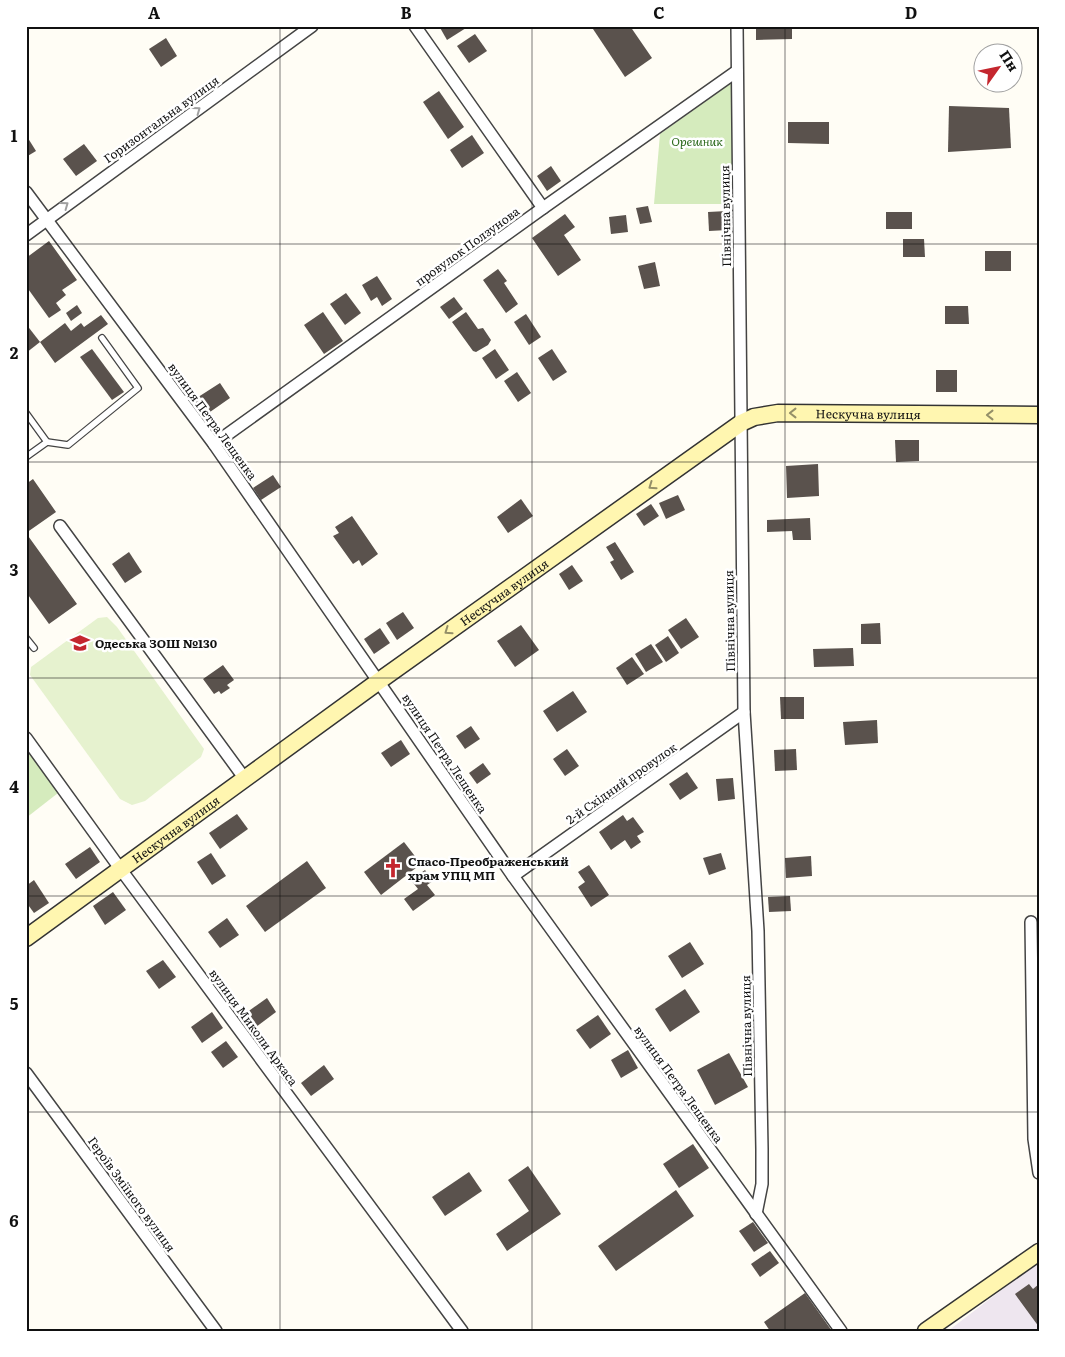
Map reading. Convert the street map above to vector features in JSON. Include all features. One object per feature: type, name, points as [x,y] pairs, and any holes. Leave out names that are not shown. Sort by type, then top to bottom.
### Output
[{"type":"street","name":"Горизонтальна вулиця","points":[[26,235],[312,26]]},
{"type":"street","points":[[415,26],[542,208]]},
{"type":"street","name":"Північна вулиця","points":[[737,26],[744,712],[758,932],[762,1184],[756,1214]]},
{"type":"street","name":"провулок Ползунова","points":[[214,444],[542,208],[737,71]]},
{"type":"street","name":"вулиця Петра Лещенка","points":[[26,192],[214,444],[513,876],[841,1331]]},
{"type":"street","name":"Нескучна вулиця","points":[[26,938],[378,681],[741,423],[754,417],[778,413],[1039,415]]},
{"type":"street","points":[[60,526],[245,779]]},
{"type":"street","name":"2-й Східний провулок","points":[[513,876],[744,712]]},
{"type":"street","name":"вулиця Миколи Аркаса","points":[[26,738],[121,870],[462,1331]]},
{"type":"street","points":[[1031,922],[1034,1139],[1039,1173]]},
{"type":"street","name":"Героїв Зміїного вулиця","points":[[26,1073],[216,1331]]},
{"type":"street","points":[[926,1331],[1039,1252]]},
{"type":"lane","points":[[26,457],[47,442],[68,445],[138,388],[102,338]]},
{"type":"lane","points":[[26,414],[47,442]]},
{"type":"lane","points":[[26,638],[34,648]]},
{"type":"shaded area","points":[[1039,1261],[1039,1331],[948,1331]]},
{"type":"green space","name":"Орешник","points":[[737,79],[739,204],[654,204],[660,134]]},
{"type":"green space","points":[[107,617],[117,627],[204,749],[201,757],[145,801],[132,805],[120,799],[30,675],[31,667],[98,618]]},
{"type":"green space","points":[[26,749],[58,793],[26,818]]},
{"type":"building","points":[[439,26],[465,26],[466,28],[447,40]]},
{"type":"building","points":[[591,26],[630,26],[652,58],[625,77]]},
{"type":"building","points":[[756,26],[792,26],[792,39],[756,40]]},
{"type":"building","points":[[475,34],[487,51],[469,63],[457,46]]},
{"type":"building","points":[[166,38],[177,56],[161,67],[149,49]]},
{"type":"building","points":[[439,91],[464,127],[448,139],[423,102]]},
{"type":"building","points":[[949,106],[1009,108],[1011,148],[948,152]]},
{"type":"building","points":[[788,122],[829,122],[829,144],[788,143]]},
{"type":"building","points":[[26,135],[36,151],[26,157]]},
{"type":"building","points":[[472,135],[484,153],[462,168],[450,150]]},
{"type":"building","points":[[84,144],[97,161],[76,176],[63,159]]},
{"type":"building","points":[[551,166],[561,181],[547,191],[537,176]]},
{"type":"building","points":[[648,206],[652,222],[640,224],[636,208]]},
{"type":"building","points":[[727,211],[728,230],[709,231],[708,212]]},
{"type":"building","points":[[886,212],[912,212],[912,229],[886,229]]},
{"type":"building","points":[[565,214],[575,227],[564,235],[581,260],[558,276],[532,238]]},
{"type":"building","points":[[626,215],[628,232],[611,234],[609,217]]},
{"type":"building","points":[[903,239],[924,239],[925,257],[903,257]]},
{"type":"building","points":[[49,241],[77,280],[62,290],[66,295],[56,303],[61,310],[49,318],[26,286],[26,258]]},
{"type":"building","points":[[985,251],[1011,251],[1011,271],[985,271]]},
{"type":"building","points":[[655,262],[660,286],[644,289],[638,266]]},
{"type":"building","points":[[498,269],[507,281],[504,283],[518,304],[506,313],[483,280]]},
{"type":"building","points":[[377,276],[392,299],[382,306],[377,297],[371,301],[362,285]]},
{"type":"building","points":[[346,293],[361,313],[345,325],[330,304]]},
{"type":"building","points":[[454,297],[463,309],[449,319],[440,307]]},
{"type":"building","points":[[77,305],[82,313],[71,321],[66,313]]},
{"type":"building","points":[[945,306],[968,306],[969,324],[945,324]]},
{"type":"building","points":[[323,312],[343,341],[324,354],[304,325]]},
{"type":"building","points":[[466,312],[478,329],[483,328],[491,340],[488,345],[476,352],[473,351],[452,322]]},
{"type":"building","points":[[526,314],[541,337],[529,345],[514,322]]},
{"type":"building","points":[[101,315],[108,324],[55,363],[40,342],[65,323],[71,331],[81,323],[84,327]]},
{"type":"building","points":[[26,324],[40,342],[26,353]]},
{"type":"building","points":[[92,349],[124,392],[112,400],[80,357]]},
{"type":"building","points":[[495,349],[509,370],[496,379],[482,358]]},
{"type":"building","points":[[552,349],[567,372],[553,381],[538,358]]},
{"type":"building","points":[[936,370],[957,370],[957,392],[936,392]]},
{"type":"building","points":[[517,372],[531,393],[518,402],[504,381]]},
{"type":"building","points":[[220,383],[230,398],[210,412],[214,418],[207,422],[192,401]]},
{"type":"building","points":[[895,440],[919,440],[919,461],[896,462]]},
{"type":"building","points":[[818,464],[819,496],[787,498],[786,466]]},
{"type":"building","points":[[273,475],[281,487],[261,500],[253,488]]},
{"type":"building","points":[[33,479],[56,512],[26,533],[26,484]]},
{"type":"building","points":[[678,495],[685,510],[666,519],[659,503]]},
{"type":"building","points":[[521,499],[533,516],[508,533],[497,517]]},
{"type":"building","points":[[651,504],[659,516],[644,526],[636,514]]},
{"type":"building","points":[[352,516],[378,554],[362,566],[359,560],[353,564],[333,536],[339,533],[335,527]]},
{"type":"building","points":[[810,518],[811,540],[793,540],[792,531],[767,532],[767,520]]},
{"type":"building","points":[[26,533],[77,604],[49,624],[26,592]]},
{"type":"building","points":[[615,542],[634,572],[621,580],[610,562],[614,560],[606,547]]},
{"type":"building","points":[[129,552],[142,572],[125,583],[112,564]]},
{"type":"building","points":[[572,565],[583,581],[569,590],[559,574]]},
{"type":"building","points":[[403,612],[414,628],[397,640],[386,623]]},
{"type":"building","points":[[686,618],[699,637],[681,649],[668,630]]},
{"type":"building","points":[[880,623],[881,644],[861,644],[861,624]]},
{"type":"building","points":[[521,625],[539,650],[515,667],[497,641]]},
{"type":"building","points":[[380,628],[390,643],[374,654],[364,639]]},
{"type":"building","points":[[668,636],[679,653],[666,662],[655,645]]},
{"type":"building","points":[[651,644],[663,662],[646,672],[635,654]]},
{"type":"building","points":[[853,648],[854,666],[814,667],[813,649]]},
{"type":"building","points":[[632,657],[644,674],[627,685],[616,668]]},
{"type":"building","points":[[223,665],[234,680],[227,685],[230,688],[221,694],[219,691],[214,694],[203,679]]},
{"type":"building","points":[[573,691],[587,712],[557,732],[543,711]]},
{"type":"building","points":[[780,697],[804,697],[804,719],[781,719]]},
{"type":"building","points":[[877,720],[878,743],[845,745],[843,722]]},
{"type":"building","points":[[471,726],[480,739],[465,749],[456,736]]},
{"type":"building","points":[[401,740],[410,754],[391,767],[381,753]]},
{"type":"building","points":[[567,749],[579,766],[565,776],[553,759]]},
{"type":"building","points":[[796,749],[797,770],[775,771],[774,750]]},
{"type":"building","points":[[483,763],[491,774],[477,784],[469,773]]},
{"type":"building","points":[[687,772],[698,788],[680,800],[669,784]]},
{"type":"building","points":[[733,778],[735,799],[718,801],[716,779]]},
{"type":"building","points":[[237,814],[248,829],[220,849],[209,833]]},
{"type":"building","points":[[623,815],[627,821],[633,817],[644,832],[637,836],[641,842],[631,849],[625,840],[611,850],[599,832]]},
{"type":"building","name":"Спасо-Преображенський храм УПЦ МП","points":[[404,842],[421,864],[381,895],[364,872]]},
{"type":"building","points":[[90,847],[100,862],[76,879],[65,864]]},
{"type":"building","points":[[211,853],[226,876],[212,885],[197,862]]},
{"type":"building","points":[[721,853],[726,869],[709,875],[703,858]]},
{"type":"building","points":[[811,856],[812,876],[786,878],[785,858]]},
{"type":"building","points":[[307,861],[326,888],[265,932],[246,906]]},
{"type":"building","points":[[589,865],[609,895],[591,907],[578,887],[585,882],[578,872]]},
{"type":"building","points":[[425,870],[433,881],[427,885],[435,895],[413,911],[404,899],[418,889],[411,880]]},
{"type":"building","points":[[34,880],[49,903],[34,913],[26,902],[26,886]]},
{"type":"building","points":[[113,892],[126,910],[105,925],[93,906]]},
{"type":"building","points":[[790,896],[791,911],[769,912],[768,897]]},
{"type":"building","points":[[227,918],[239,935],[220,948],[208,932]]},
{"type":"building","points":[[690,942],[704,964],[682,978],[668,956]]},
{"type":"building","points":[[163,960],[176,977],[159,989],[146,971]]},
{"type":"building","points":[[685,989],[700,1012],[670,1032],[655,1009]]},
{"type":"building","points":[[267,998],[276,1012],[256,1027],[246,1013]]},
{"type":"building","points":[[212,1012],[223,1028],[202,1043],[191,1027]]},
{"type":"building","points":[[598,1015],[611,1034],[590,1049],[576,1030]]},
{"type":"building","points":[[226,1041],[238,1057],[223,1068],[211,1052]]},
{"type":"building","points":[[628,1050],[638,1068],[621,1078],[611,1060]]},
{"type":"building","points":[[729,1053],[748,1087],[715,1105],[697,1070]]},
{"type":"building","points":[[324,1065],[334,1079],[311,1096],[301,1083]]},
{"type":"building","points":[[693,1144],[709,1168],[679,1188],[663,1164]]},
{"type":"building","points":[[528,1166],[561,1214],[507,1251],[496,1234],[529,1211],[508,1180]]},
{"type":"building","points":[[469,1172],[482,1191],[445,1216],[432,1197]]},
{"type":"building","points":[[676,1190],[694,1216],[616,1271],[598,1246]]},
{"type":"building","points":[[753,1222],[768,1243],[754,1252],[739,1231]]},
{"type":"building","points":[[770,1251],[779,1263],[760,1277],[751,1264]]},
{"type":"building","points":[[1029,1284],[1033,1289],[1039,1284],[1039,1327],[1015,1294]]},
{"type":"building","points":[[805,1293],[832,1331],[770,1331],[764,1322]]},
{"type":"place","name":"Одеська ЗОШ №130","points":[[80,643]]},
{"type":"place","name":"Спасо-Преображенський храм УПЦ МП","points":[[393,868]]}]
